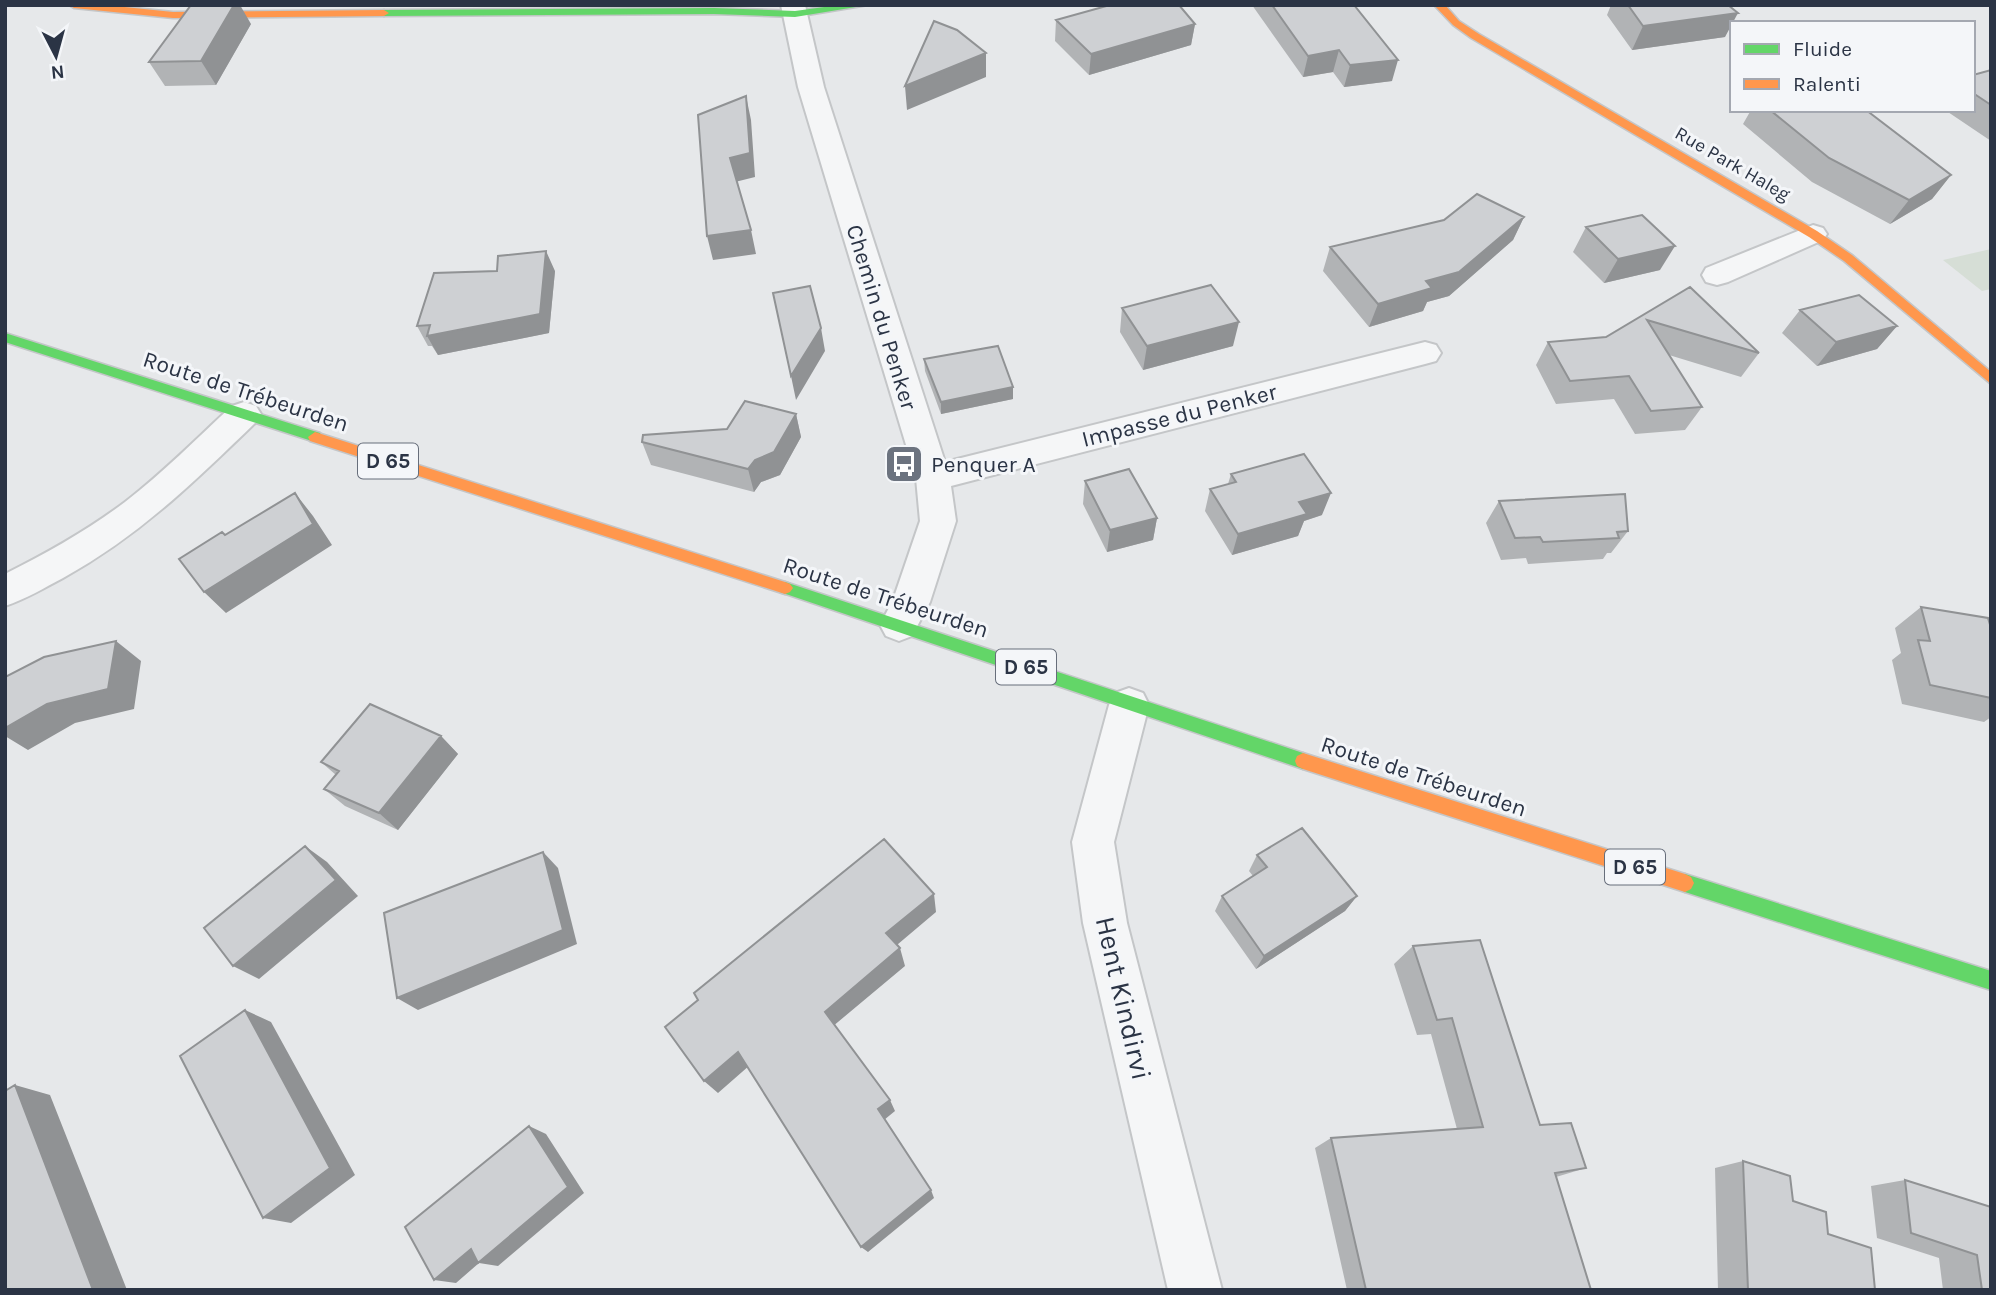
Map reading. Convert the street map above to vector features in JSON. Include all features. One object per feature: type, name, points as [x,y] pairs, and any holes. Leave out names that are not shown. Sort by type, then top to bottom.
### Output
[{"type":"street","points":[[74,5],[173,15],[794,10],[863,5]]},
{"type":"street","name":"Rue Park Haleg","points":[[1439,5],[1456,23],[1475,36],[1813,234],[1848,258],[1991,379]]},
{"type":"street","name":"Chemin du Penker","points":[[794,10],[811,87],[933,478],[938,521],[911,602],[899,625]]},
{"type":"street","points":[[1717,275],[1813,234]]},
{"type":"street","name":"Route de Trébeurden","points":[[5,337],[899,625],[1012,662],[1129,705],[1991,981]]},
{"type":"street","name":"Impasse du Penker","points":[[933,478],[1425,353]]},
{"type":"street","points":[[5,591],[71,557],[119,526],[159,493],[244,414]]},
{"type":"street","name":"Hent Kindirvi","points":[[1129,705],[1093,842],[1105,922],[1195,1290]]},
{"type":"shaded area","points":[[1991,249],[1991,289],[1982,291],[1943,260]]},
{"type":"building","points":[[191,5],[234,5],[201,61],[149,62]]},
{"type":"building","points":[[1110,5],[1179,5],[1195,24],[1091,54],[1056,20]]},
{"type":"building","points":[[1272,5],[1354,5],[1398,60],[1350,65],[1339,50],[1308,56]]},
{"type":"building","points":[[1628,5],[1728,5],[1738,13],[1643,26]]},
{"type":"building","points":[[934,21],[957,30],[986,53],[905,86]]},
{"type":"building","points":[[1991,70],[1991,105],[1975,94],[1975,74]]},
{"type":"building","points":[[746,96],[750,153],[730,158],[751,230],[707,236],[698,115]]},
{"type":"building","points":[[1772,112],[1869,112],[1951,175],[1909,200],[1829,158]]},
{"type":"building","points":[[1477,194],[1524,217],[1459,272],[1426,281],[1432,288],[1378,304],[1330,247],[1444,220]]},
{"type":"building","points":[[1642,215],[1675,246],[1618,259],[1586,227]]},
{"type":"building","points":[[546,251],[540,314],[427,336],[430,325],[417,326],[434,273],[497,271],[498,256]]},
{"type":"building","points":[[1211,285],[1239,322],[1147,346],[1122,308]]},
{"type":"building","points":[[810,286],[821,328],[791,376],[773,293]]},
{"type":"building","points":[[1690,287],[1759,353],[1647,320],[1702,407],[1651,411],[1629,376],[1570,381],[1548,342],[1606,337]]},
{"type":"building","points":[[1859,295],[1897,326],[1836,342],[1800,310]]},
{"type":"building","points":[[998,346],[1013,387],[941,402],[924,359]]},
{"type":"building","points":[[745,401],[796,414],[774,452],[755,460],[748,469],[642,442],[643,435],[727,429]]},
{"type":"building","points":[[1304,454],[1331,493],[1299,502],[1307,514],[1238,534],[1210,489],[1236,482],[1231,474]]},
{"type":"building","points":[[1129,469],[1157,518],[1110,530],[1085,481]]},
{"type":"building","points":[[295,493],[313,524],[204,592],[179,559],[222,532],[225,535]]},
{"type":"building","points":[[1625,494],[1628,531],[1617,532],[1619,538],[1543,542],[1540,537],[1515,538],[1499,501]]},
{"type":"building","points":[[1921,607],[1988,618],[1991,628],[1991,698],[1930,685],[1918,640],[1930,641]]},
{"type":"building","points":[[116,641],[108,689],[47,704],[5,728],[5,677],[44,657]]},
{"type":"building","points":[[370,704],[441,736],[379,813],[324,789],[339,771],[321,762]]},
{"type":"building","points":[[1302,828],[1357,896],[1264,956],[1222,896],[1267,867],[1257,855]]},
{"type":"building","points":[[884,839],[934,894],[886,933],[900,948],[825,1012],[890,1100],[878,1109],[931,1190],[861,1247],[738,1052],[704,1081],[665,1027],[698,1000],[694,993]]},
{"type":"building","points":[[305,846],[336,880],[233,966],[204,928]]},
{"type":"building","points":[[543,852],[563,930],[397,998],[384,913]]},
{"type":"building","points":[[1480,940],[1540,1125],[1571,1123],[1586,1168],[1555,1173],[1591,1290],[1366,1290],[1331,1138],[1483,1127],[1452,1018],[1437,1020],[1413,946]]},
{"type":"building","points":[[245,1010],[330,1168],[263,1218],[180,1056]]},
{"type":"building","points":[[15,1085],[93,1290],[5,1290],[5,1091]]},
{"type":"building","points":[[529,1126],[568,1187],[478,1263],[471,1249],[434,1280],[405,1227]]},
{"type":"building","points":[[1743,1161],[1790,1176],[1793,1201],[1826,1212],[1828,1234],[1871,1248],[1875,1290],[1748,1290]]},
{"type":"building","points":[[1905,1180],[1991,1207],[1991,1290],[1982,1290],[1977,1255],[1911,1233]]},
{"type":"traffic: fast","points":[[384,13],[714,11],[795,14],[863,5]]},
{"type":"traffic: fast","points":[[5,337],[315,437]]},
{"type":"traffic: fast","points":[[785,588],[1303,761]]},
{"type":"traffic: fast","points":[[1685,883],[1991,981]]},
{"type":"traffic: slow","points":[[74,5],[173,15],[384,13]]},
{"type":"traffic: slow","points":[[1439,5],[1456,23],[1475,36],[1813,234],[1848,258],[1991,379]]},
{"type":"traffic: slow","points":[[315,437],[785,588]]},
{"type":"traffic: slow","points":[[1303,761],[1685,883]]},
{"type":"place","name":"Penquer A","points":[[904,464]]}]
